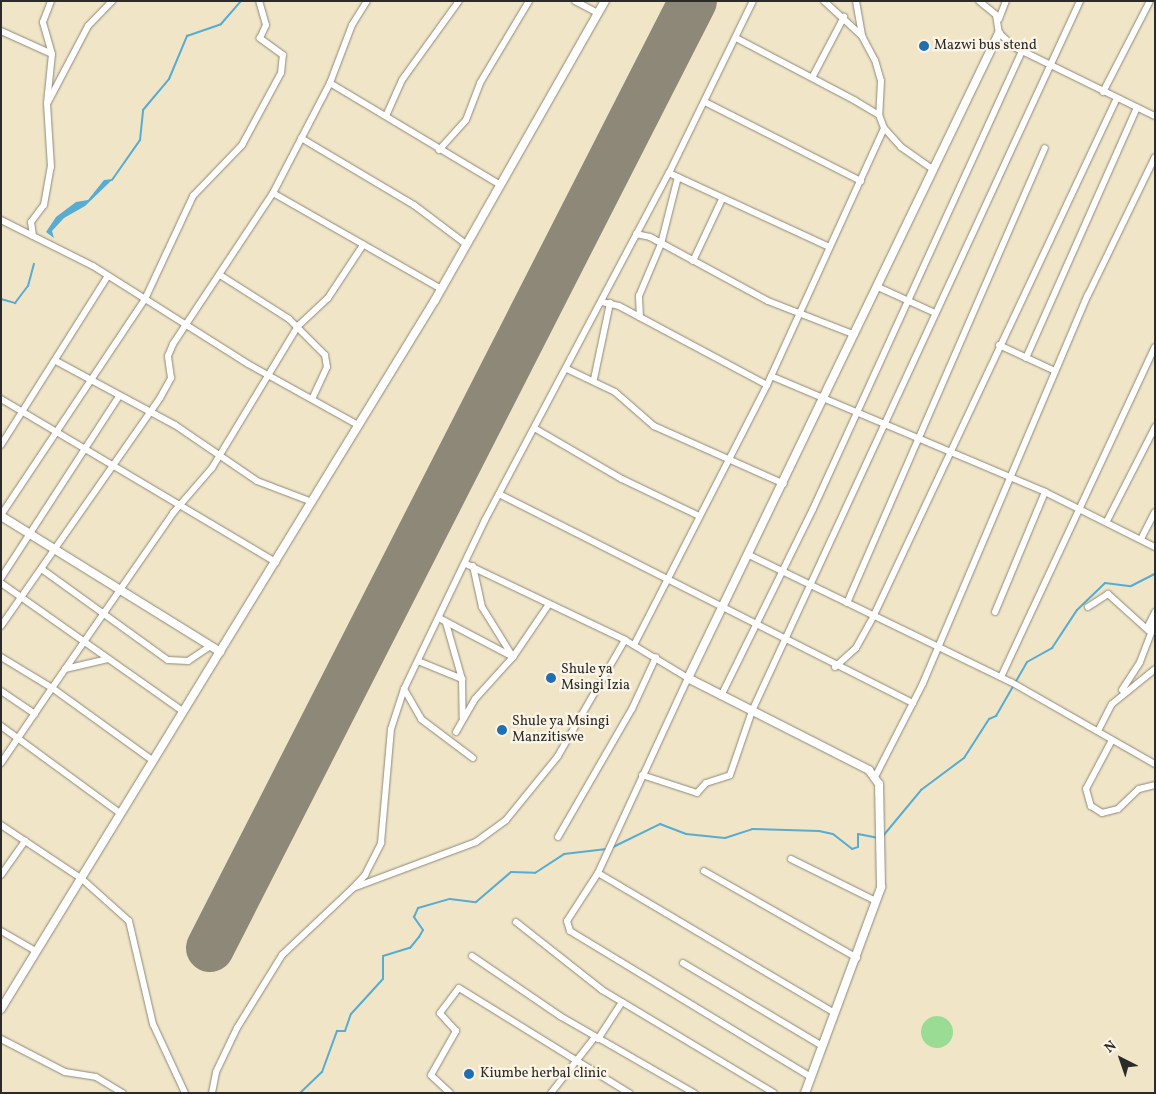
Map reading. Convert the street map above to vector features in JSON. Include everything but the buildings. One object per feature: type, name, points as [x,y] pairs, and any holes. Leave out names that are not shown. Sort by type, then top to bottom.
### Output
[{"type":"street","points":[[33,236],[31,222],[44,205],[51,167],[47,103],[52,54],[43,22],[51,1]]},
{"type":"street","points":[[47,103],[88,26],[112,1]]},
{"type":"street","points":[[220,652],[1,516],[145,299],[193,196],[242,145],[281,73],[283,55],[260,38],[266,25],[259,1]]},
{"type":"street","points":[[2,624],[58,551],[151,412],[171,378],[169,351],[273,193],[330,83],[352,24],[367,1]]},
{"type":"street","points":[[386,116],[402,80],[460,1]]},
{"type":"street","points":[[439,150],[466,120],[480,83],[529,1]]},
{"type":"street","points":[[575,1],[598,13]]},
{"type":"street","points":[[1,1009],[82,879],[181,710],[276,562],[441,289],[499,184],[605,1]]},
{"type":"street","points":[[212,1093],[226,1050],[272,966],[353,888],[370,867],[381,843],[392,728],[404,689],[499,494],[536,429],[669,173],[753,1]]},
{"type":"street","points":[[824,1],[844,17],[862,36]]},
{"type":"street","points":[[856,1],[862,36],[881,81],[879,115],[884,128],[901,147],[933,169]]},
{"type":"street","points":[[979,1],[999,19]]},
{"type":"street","points":[[811,1077],[570,931],[567,921],[598,873],[611,841],[688,678],[784,484],[999,33],[999,19],[1006,1]]},
{"type":"street","points":[[642,775],[698,793],[706,783],[726,779],[743,745],[752,711],[812,586],[935,313],[1080,1]]},
{"type":"street","points":[[1103,92],[1150,1]]},
{"type":"street","points":[[812,76],[844,17]]},
{"type":"street","points":[[1,31],[52,54]]},
{"type":"street","points":[[999,33],[1022,51],[1050,66],[1155,116]]},
{"type":"street","points":[[736,38],[812,76],[879,115]]},
{"type":"street","points":[[722,696],[857,414],[906,301],[1022,51]]},
{"type":"street","points":[[330,83],[439,150],[499,184]]},
{"type":"street","points":[[835,667],[856,648],[874,616],[999,345],[1117,98]]},
{"type":"street","points":[[705,102],[861,180]]},
{"type":"street","points":[[1026,358],[1137,108]]},
{"type":"street","points":[[634,645],[669,578],[697,515],[730,457],[766,385],[884,128]]},
{"type":"street","points":[[301,138],[421,209],[466,244]]},
{"type":"street","points":[[847,603],[1045,148]]},
{"type":"street","points":[[805,1093],[857,958],[876,901],[883,871],[876,775],[913,703],[1055,371],[1155,157]]},
{"type":"street","points":[[669,173],[829,247]]},
{"type":"street","points":[[640,317],[639,296],[661,244],[678,177]]},
{"type":"street","points":[[273,193],[441,289]]},
{"type":"street","points":[[692,261],[722,199]]},
{"type":"street","points":[[1,220],[108,276],[187,326],[358,426]]},
{"type":"street","points":[[636,234],[661,244],[798,314],[855,335]]},
{"type":"street","points":[[1,763],[179,506],[221,454],[298,326],[328,298],[363,245]]},
{"type":"street","points":[[220,275],[298,326],[327,362],[312,399]]},
{"type":"street","points":[[1,445],[56,361],[108,276]]},
{"type":"street","points":[[878,287],[935,313]]},
{"type":"street","points":[[602,302],[610,303],[640,317],[766,385]]},
{"type":"street","points":[[594,379],[610,303]]},
{"type":"street","points":[[999,345],[1055,371]]},
{"type":"street","points":[[1001,677],[1014,640],[1080,508],[1155,347]]},
{"type":"street","points":[[56,361],[92,380],[118,398],[151,412],[221,454],[257,482],[312,502]]},
{"type":"street","points":[[567,369],[594,379],[654,426],[730,457],[784,484]]},
{"type":"street","points":[[770,376],[1045,492],[1107,521],[1155,547]]},
{"type":"street","points":[[1,578],[118,398]]},
{"type":"street","points":[[1,399],[86,446],[179,506],[276,562]]},
{"type":"street","points":[[1107,521],[1155,427]]},
{"type":"street","points":[[536,429],[622,479],[697,515]]},
{"type":"street","points":[[995,612],[1045,492]]},
{"type":"street","points":[[499,494],[669,578],[835,667],[913,703]]},
{"type":"street","points":[[1141,539],[1155,512]]},
{"type":"street","points":[[749,555],[1011,682],[1155,764]]},
{"type":"street","points":[[466,564],[625,640],[688,678],[876,775]]},
{"type":"street","points":[[473,566],[482,607],[513,657]]},
{"type":"street","points":[[43,570],[173,663],[188,661],[210,646]]},
{"type":"street","points":[[1,584],[181,710]]},
{"type":"street","points":[[1088,607],[1108,594],[1148,630]]},
{"type":"street","points":[[456,732],[481,691],[496,680],[549,604]]},
{"type":"street","points":[[1098,731],[1140,662],[1148,630],[1155,612]]},
{"type":"street","points":[[439,618],[513,657]]},
{"type":"street","points":[[445,622],[462,679],[463,720]]},
{"type":"street","points":[[1148,630],[1155,623]]},
{"type":"street","points":[[353,888],[469,845],[506,820],[558,756],[625,640]]},
{"type":"street","points":[[1,657],[52,688],[152,760]]},
{"type":"street","points":[[558,837],[632,710],[656,657]]},
{"type":"street","points":[[65,669],[108,659]]},
{"type":"street","points":[[418,661],[462,679]]},
{"type":"street","points":[[1118,698],[1155,669]]},
{"type":"street","points":[[404,689],[421,719],[473,758]]},
{"type":"street","points":[[1,690],[35,714]]},
{"type":"street","points":[[1,726],[120,813]]},
{"type":"street","points":[[1112,740],[1086,790],[1091,806],[1102,813],[1118,810],[1139,789],[1155,785]]},
{"type":"street","points":[[1,825],[82,879],[124,915],[133,928],[152,1024],[185,1093]]},
{"type":"street","points":[[1,875],[25,841]]},
{"type":"street","points":[[791,858],[876,901]]},
{"type":"street","points":[[704,871],[857,958]]},
{"type":"street","points":[[598,873],[835,1013]]},
{"type":"street","points":[[516,922],[622,1002],[774,1093]]},
{"type":"street","points":[[1,931],[36,951]]},
{"type":"street","points":[[472,956],[596,1038],[694,1093]]},
{"type":"street","points":[[683,963],[822,1046]]},
{"type":"street","points":[[450,1093],[431,1075],[456,1031],[440,1013],[459,988],[578,1064],[629,1093]]},
{"type":"street","points":[[551,1093],[578,1064],[622,1002]]},
{"type":"street","points":[[1,1038],[65,1072],[96,1077],[122,1093]]},
{"type":"green space","points":[[937,1016],[948,1021],[953,1032],[948,1043],[937,1048],[926,1043],[921,1032],[926,1021]]},
{"type":"water","points":[[113,179],[85,206],[64,218],[52,231],[54,238],[46,232],[56,217],[76,202],[88,200],[104,180]]},
{"type":"waterway","points":[[112,180],[140,140],[143,110],[169,79],[187,36],[221,24],[241,1]]},
{"type":"waterway","points":[[1,299],[15,303],[28,286],[34,264]]},
{"type":"waterway","points":[[883,836],[921,790],[964,758],[989,719],[996,716],[1027,662],[1052,648],[1077,610],[1105,583],[1131,586],[1155,574]]},
{"type":"waterway","points":[[611,848],[660,824],[686,834],[725,838],[752,829],[819,831],[833,834],[852,849],[858,847],[858,834],[879,838]]},
{"type":"waterway","points":[[300,1093],[322,1072],[337,1031],[345,1031],[351,1014],[383,979],[383,956],[410,948],[419,937],[423,930],[414,917],[418,908],[450,899],[476,902],[511,872],[535,873],[564,854],[607,849]]},
{"type":"runway","points":[[210,948],[693,1]]},
{"type":"place","name":"Mazwi bus stend","points":[[924,46]]},
{"type":"place","name":"Shule ya Msingi Izia","points":[[551,678]]},
{"type":"place","name":"Shule ya Msingi Manzitiswe","points":[[502,730]]},
{"type":"place","name":"Kiumbe herbal clinic","points":[[469,1074]]}]
